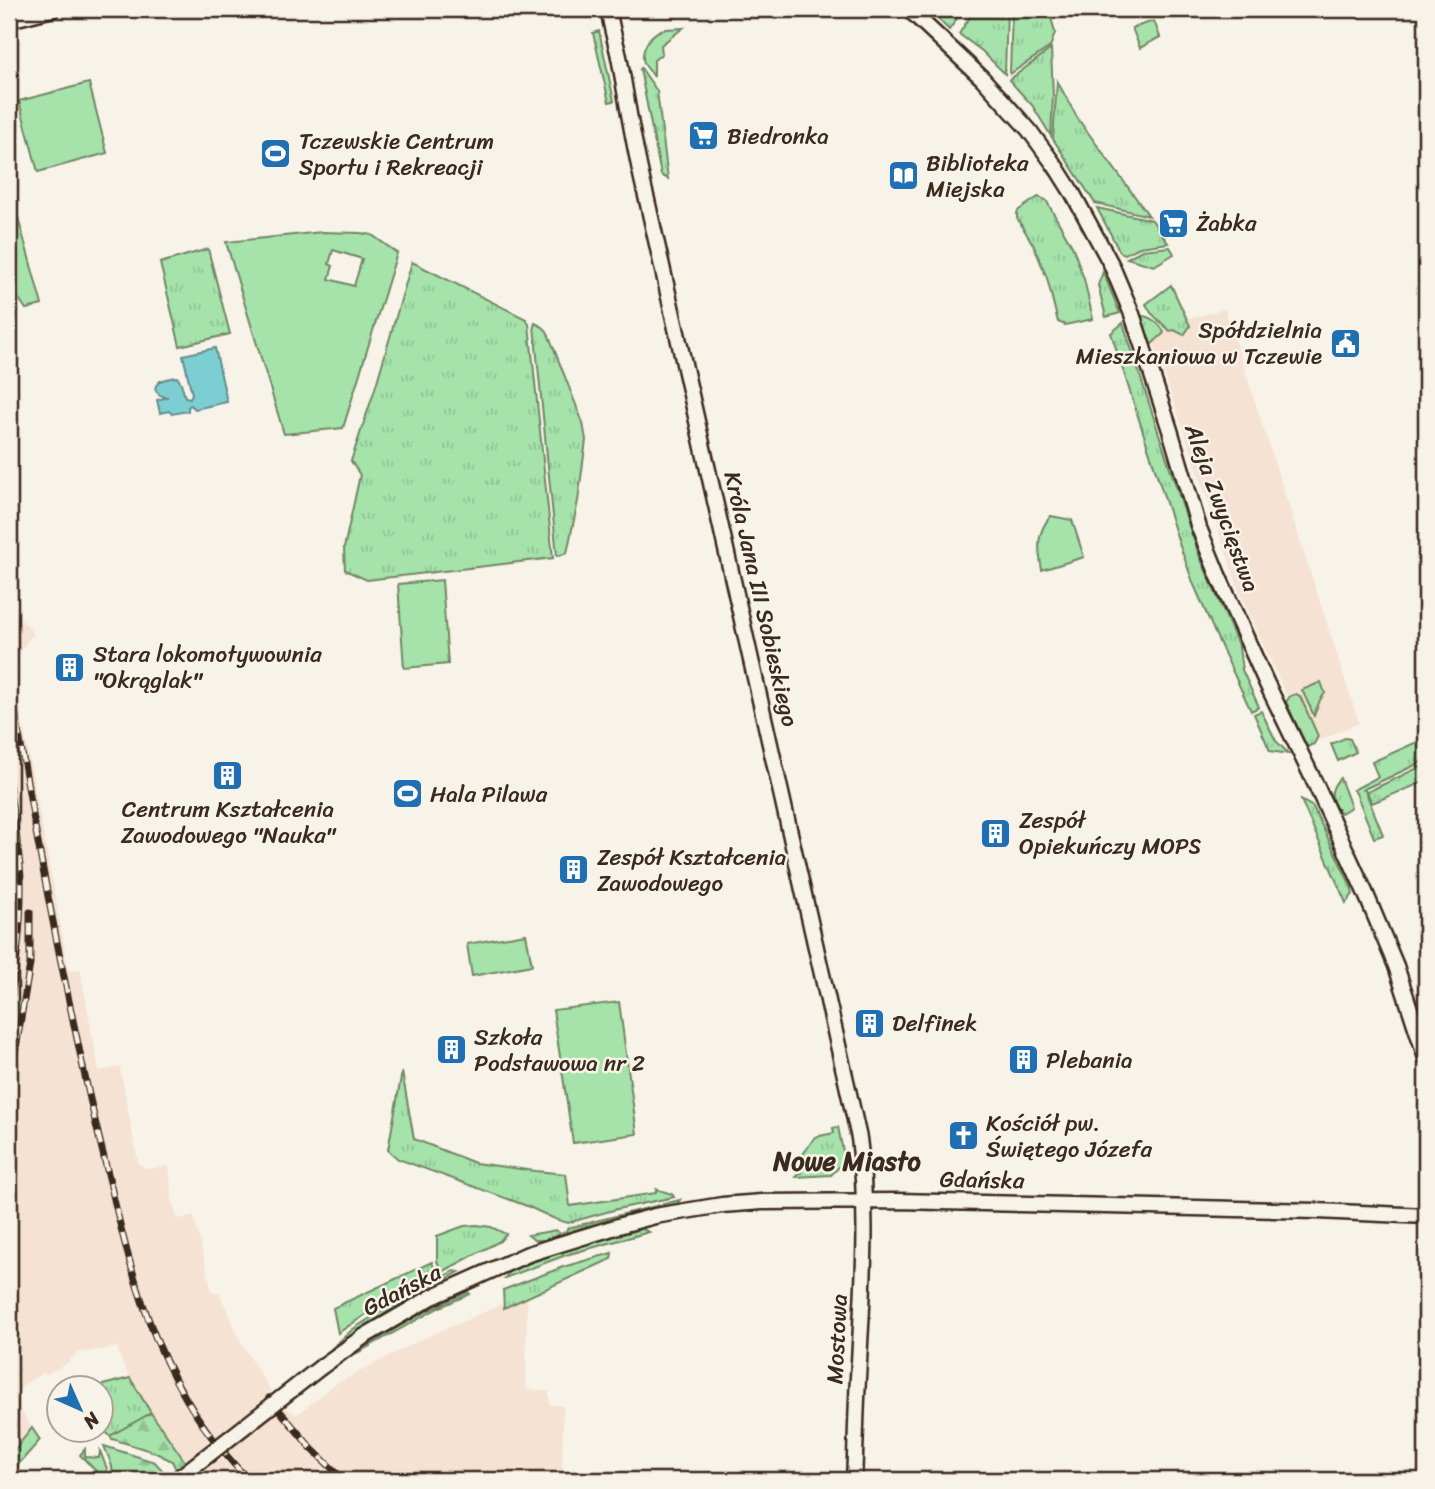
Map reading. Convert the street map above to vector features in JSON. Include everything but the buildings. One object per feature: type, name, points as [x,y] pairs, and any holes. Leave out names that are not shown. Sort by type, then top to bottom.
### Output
[{"type":"street","points":[[9,20],[53,9]]},
{"type":"street","name":"Króla Jana III Sobieskiego","points":[[609,9],[639,169],[850,1091],[862,1157],[865,1201]]},
{"type":"street","name":"Aleja Zwycięstwa","points":[[911,10],[982,78],[1029,130],[1073,194],[1111,264],[1132,314],[1199,528],[1217,575],[1365,892],[1396,965],[1426,1058]]},
{"type":"street","name":"Gdańska","points":[[176,1480],[321,1367],[387,1322],[432,1297],[528,1255],[655,1216],[722,1205],[762,1202],[865,1201],[1426,1216]]},
{"type":"street","name":"Mostowa","points":[[854,1480],[865,1201]]},
{"type":"shaded area","points":[[1225,309],[1359,723],[1309,745],[1241,596],[1149,330]]},
{"type":"shaded area","points":[[9,573],[16,616],[34,635],[18,656],[14,677],[69,971],[80,969],[99,1071],[120,1067],[138,1163],[147,1169],[169,1166],[177,1219],[194,1216],[212,1292],[219,1292],[244,1348],[278,1402],[297,1415],[335,1384],[422,1339],[496,1307],[518,1293],[527,1299],[526,1389],[549,1391],[549,1404],[563,1406],[562,1480],[198,1480],[151,1413],[123,1365],[117,1347],[78,1353],[64,1365],[23,1385],[17,1395],[20,1409],[32,1428],[9,1457]]},
{"type":"green space","points":[[928,9],[964,9],[949,30]]},
{"type":"green space","points":[[975,9],[1007,9],[1005,74],[982,51],[959,34]]},
{"type":"green space","points":[[1012,9],[1049,9],[1055,33],[1050,47],[1010,74]]},
{"type":"green space","points":[[1154,21],[1160,37],[1140,48],[1132,28]]},
{"type":"green space","points":[[683,28],[661,45],[662,54],[654,60],[654,77],[644,63],[646,44],[661,30]]},
{"type":"green space","points":[[599,31],[614,101],[609,102],[593,33]]},
{"type":"green space","points":[[1051,49],[1051,136],[1032,105],[1009,80]]},
{"type":"green space","points":[[641,68],[657,91],[668,179],[661,175]]},
{"type":"green space","points":[[1057,81],[1078,119],[1149,216],[1095,203],[1053,139]]},
{"type":"green space","points":[[89,83],[107,153],[38,172],[19,101]]},
{"type":"green space","points":[[1038,197],[1046,200],[1073,248],[1084,279],[1093,319],[1065,325],[1058,322],[1047,278],[1034,246],[1017,218],[1019,210]]},
{"type":"green space","points":[[1097,208],[1152,220],[1168,243],[1140,247],[1125,254],[1120,252]]},
{"type":"green space","points":[[17,214],[42,305],[26,309],[9,284],[9,216]]},
{"type":"green space","points":[[322,232],[360,233],[372,235],[397,253],[343,428],[284,434],[226,242]],"holes":[[[333,250],[362,259],[354,286],[329,279],[333,266],[329,264]]]},
{"type":"green space","points":[[1170,247],[1174,254],[1154,266],[1127,258],[1142,250]]},
{"type":"green space","points":[[208,249],[230,334],[180,346],[160,263]]},
{"type":"green space","points":[[412,262],[526,319],[529,324],[553,558],[367,580],[345,570],[344,548],[360,475],[351,461]]},
{"type":"green space","points":[[1103,272],[1120,313],[1106,317],[1098,285]]},
{"type":"green space","points":[[1171,285],[1190,326],[1184,335],[1170,331],[1151,313],[1146,304]]},
{"type":"green space","points":[[1141,316],[1155,321],[1164,333],[1151,345]]},
{"type":"green space","points":[[535,323],[547,331],[583,423],[586,440],[578,501],[567,553],[557,556],[534,326]]},
{"type":"green space","points":[[1123,323],[1199,555],[1239,647],[1242,670],[1259,707],[1251,711],[1194,585],[1180,546],[1111,333]]},
{"type":"green space","points":[[1051,516],[1072,520],[1084,557],[1042,570],[1039,541]]},
{"type":"green space","points":[[442,580],[448,664],[404,668],[398,584]]},
{"type":"green space","points":[[1321,682],[1325,693],[1314,716],[1302,690]]},
{"type":"green space","points":[[1290,696],[1300,696],[1318,736],[1314,744],[1307,747],[1286,702]]},
{"type":"green space","points":[[1261,711],[1276,741],[1289,754],[1270,751],[1254,714]]},
{"type":"green space","points":[[1345,738],[1350,739],[1356,752],[1338,761],[1331,744]]},
{"type":"green space","points":[[1426,738],[1426,760],[1362,790],[1365,790],[1383,835],[1374,838],[1353,790],[1378,777],[1372,762]]},
{"type":"green space","points":[[1426,764],[1426,781],[1372,803],[1367,792]]},
{"type":"green space","points":[[1340,778],[1351,807],[1341,813],[1331,796]]},
{"type":"green space","points":[[1301,800],[1313,807],[1351,886],[1353,894],[1346,903]]},
{"type":"green space","points":[[526,934],[532,965],[472,976],[467,944]]},
{"type":"green space","points":[[619,1002],[637,1134],[573,1143],[553,1010]]},
{"type":"green space","points":[[402,1072],[414,1139],[475,1163],[566,1174],[570,1206],[656,1193],[656,1189],[674,1197],[568,1223],[398,1159],[388,1150]]},
{"type":"green space","points":[[838,1127],[845,1161],[831,1175],[796,1177],[801,1173],[799,1160],[815,1137],[834,1133],[833,1128]]},
{"type":"green space","points":[[680,1200],[677,1204],[583,1227],[544,1240],[534,1240],[528,1235],[556,1230],[560,1234],[568,1228]]},
{"type":"green space","points":[[464,1226],[491,1227],[506,1234],[500,1241],[442,1272],[437,1261],[437,1236]]},
{"type":"green space","points":[[642,1229],[649,1232],[566,1255],[505,1278],[510,1271],[530,1263]]},
{"type":"green space","points":[[612,1253],[611,1259],[504,1308],[503,1290],[563,1267]]},
{"type":"green space","points":[[432,1262],[436,1274],[383,1303],[338,1333],[333,1308]]},
{"type":"green space","points":[[454,1271],[459,1272],[387,1312],[331,1349],[353,1329],[407,1295]]},
{"type":"green space","points":[[468,1292],[470,1294],[440,1307],[352,1356],[408,1321]]},
{"type":"green space","points":[[130,1378],[151,1413],[116,1433],[116,1382]]},
{"type":"green space","points":[[151,1413],[198,1480],[181,1480],[172,1461],[154,1452],[116,1440],[116,1433]]},
{"type":"green space","points":[[32,1428],[40,1440],[9,1475],[9,1457]]},
{"type":"green space","points":[[104,1446],[155,1462],[163,1471],[166,1480],[111,1480],[112,1467]]},
{"type":"green space","points":[[85,1449],[85,1457],[99,1458],[100,1451],[107,1469],[105,1480],[87,1480],[96,1471],[80,1455]]},
{"type":"water","points":[[215,348],[227,402],[195,409],[191,405],[188,411],[172,414],[169,411],[160,413],[157,400],[168,397],[156,391],[156,385],[165,379],[177,377],[185,397],[190,398],[192,394],[183,355]]},
{"type":"railway","points":[[9,673],[41,861],[69,1001],[131,1265],[157,1342],[175,1378],[195,1414],[249,1480]]},
{"type":"railway","points":[[9,780],[21,878],[18,946],[9,1013]]},
{"type":"railway","points":[[9,1090],[30,964],[30,912]]},
{"type":"railway","points":[[269,1398],[312,1449],[344,1480]]},
{"type":"place","name":"Biedronka","points":[[704,136]]},
{"type":"place","name":"Tczewskie Centrum Sportu i Rekreacji","points":[[276,154]]},
{"type":"place","name":"Biblioteka Miejska","points":[[903,176]]},
{"type":"place","name":"Żabka","points":[[1173,223]]},
{"type":"place","name":"Spółdzielnia Mieszkaniowa w Tczewie","points":[[1345,343]]},
{"type":"place","name":"Stara lokomotywownia \"Okrąglak\"","points":[[70,667]]},
{"type":"place","name":"Centrum Kształcenia Zawodowego \"Nauka\"","points":[[228,775]]},
{"type":"place","name":"Hala Pilawa","points":[[407,794]]},
{"type":"place","name":"Zespół Opiekuńczy MOPS","points":[[996,833]]},
{"type":"place","name":"Zespół Kształcenia Zawodowego","points":[[574,870]]},
{"type":"place","name":"Delfinek","points":[[869,1023]]},
{"type":"place","name":"Szkoła Podstawowa nr 2","points":[[451,1050]]},
{"type":"place","name":"Plebania","points":[[1023,1060]]},
{"type":"place","name":"Kościół pw. Świętego Józefa","points":[[963,1136]]},
{"type":"district","name":"Nowe Miasto","points":[[847,1161]]}]
